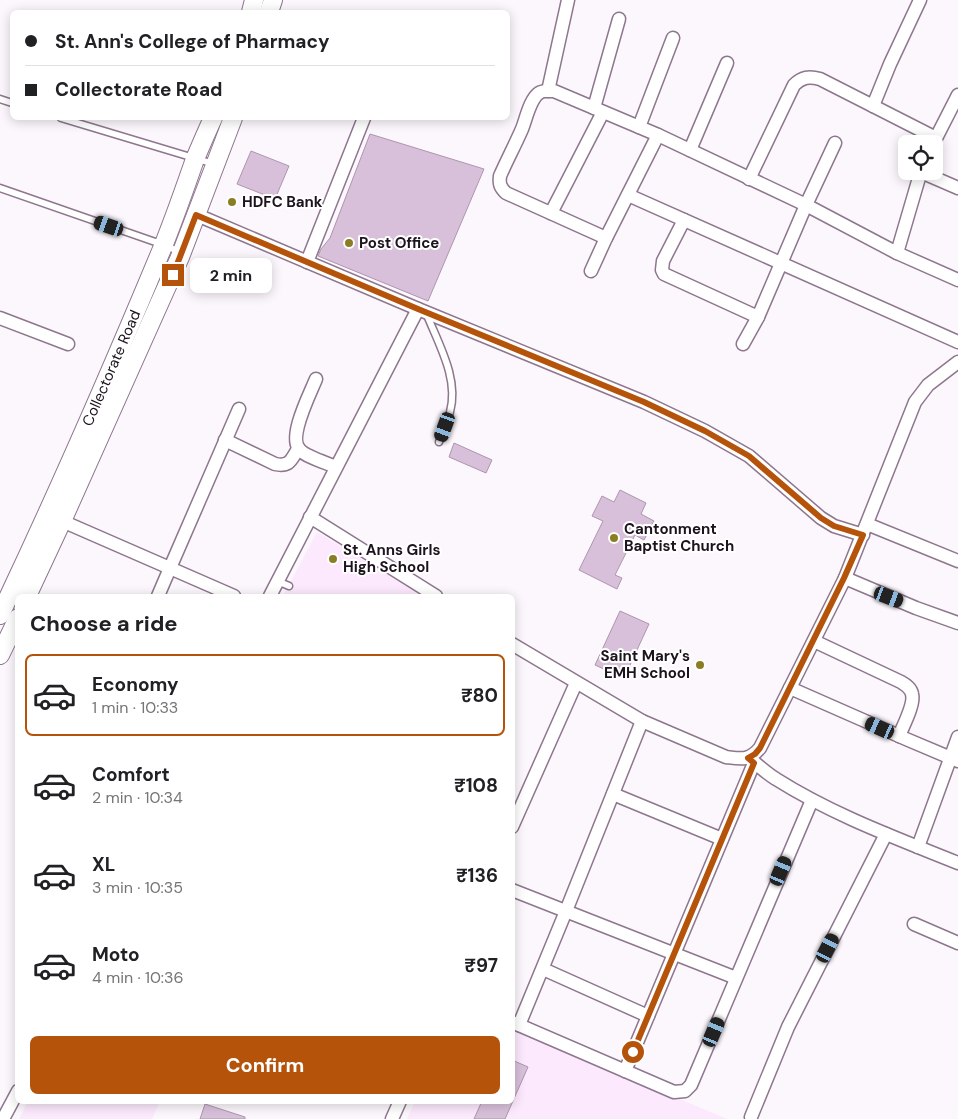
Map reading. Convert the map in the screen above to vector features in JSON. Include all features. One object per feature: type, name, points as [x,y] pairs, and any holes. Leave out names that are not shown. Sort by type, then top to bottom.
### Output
[{"type":"street","points":[[548,91],[568,0]]},
{"type":"street","points":[[873,106],[897,48],[920,0]]},
{"type":"street","points":[[551,214],[599,110],[619,19]]},
{"type":"street","points":[[639,127],[673,38]]},
{"type":"street","points":[[690,150],[728,63]]},
{"type":"street","points":[[749,178],[794,85],[805,77],[820,79],[924,135]]},
{"type":"street","points":[[606,238],[506,193],[501,188],[500,176],[533,100],[538,94],[554,91],[658,135],[806,206],[897,253],[958,280]]},
{"type":"street","points":[[937,135],[958,95]]},
{"type":"street","name":"Collectorate Road","points":[[0,614],[47,516],[83,434],[179,208],[196,158],[212,120]]},
{"type":"street","name":"Collectorate Road","points":[[28,594],[182,253],[232,120]]},
{"type":"street","points":[[307,262],[363,120]]},
{"type":"street","points":[[591,271],[658,135]]},
{"type":"street","points":[[743,344],[758,317],[835,142]]},
{"type":"street","points":[[897,253],[919,180]]},
{"type":"street","points":[[940,180],[958,188]]},
{"type":"street","points":[[628,194],[958,342]]},
{"type":"street","points":[[196,215],[422,311],[644,402],[705,431],[749,456],[821,518],[834,526],[865,529],[958,561]]},
{"type":"street","points":[[684,220],[663,260],[662,270],[664,274],[758,317]]},
{"type":"street","points":[[272,594],[283,584],[310,516],[422,311]]},
{"type":"street","points":[[0,318],[68,344]]},
{"type":"street","points":[[625,1071],[722,839],[751,760],[760,748],[844,578],[915,402],[928,385],[958,362]]},
{"type":"street","points":[[316,379],[297,428],[296,444],[303,453],[336,467]]},
{"type":"street","points":[[159,594],[239,409]]},
{"type":"street","points":[[225,440],[279,465],[287,464],[298,449]]},
{"type":"street","points":[[310,516],[433,594]]},
{"type":"street","points":[[62,521],[229,594]]},
{"type":"street","points":[[844,578],[958,623]]},
{"type":"street","points":[[0,655],[15,624]]},
{"type":"street","points":[[814,641],[901,682],[912,691],[912,703],[899,736]]},
{"type":"street","points":[[515,646],[642,721],[726,757],[751,760],[774,778],[812,800],[958,864]]},
{"type":"street","points":[[515,820],[576,683]]},
{"type":"street","points":[[790,688],[954,759]]},
{"type":"street","points":[[642,721],[543,969],[516,1024],[674,1092],[685,1091],[691,1085],[812,800]]},
{"type":"street","points":[[918,847],[954,759],[958,737]]},
{"type":"street","points":[[613,794],[722,839]]},
{"type":"street","points":[[751,1118],[788,1027],[886,834]]},
{"type":"street","points":[[515,891],[736,978]]},
{"type":"street","points":[[914,924],[958,943]]},
{"type":"street","points":[[543,969],[648,1016]]},
{"type":"street","points":[[3,1119],[15,1096]]},
{"type":"street","points":[[392,1119],[399,1104]]},
{"type":"lane","points":[[68,120],[215,165]]},
{"type":"lane","points":[[0,188],[164,244],[182,253]]},
{"type":"lane","points":[[422,311],[446,363],[452,382],[450,412],[439,442]]},
{"type":"shaded area","name":"St. Anns Girls High School","points":[[317,532],[421,594],[284,594]]},
{"type":"shaded area","points":[[515,1030],[727,1119],[407,1119],[414,1104],[515,1104]]},
{"type":"shaded area","points":[[26,1104],[159,1104],[152,1119],[19,1119]]},
{"type":"building","points":[[370,134],[484,169],[428,301],[318,256],[330,238]]},
{"type":"building","points":[[251,151],[289,166],[275,199],[237,184]]},
{"type":"building","points":[[454,443],[492,460],[486,473],[449,457]]},
{"type":"building","name":"Cantonment Baptist Church","points":[[620,490],[646,503],[641,514],[654,521],[644,540],[635,535],[615,575],[622,578],[617,589],[579,570],[603,521],[592,516],[602,496],[614,502]]},
{"type":"building","points":[[620,611],[649,624],[624,678],[595,665]]},
{"type":"building","points":[[515,1061],[528,1067],[515,1096]]},
{"type":"building","points":[[205,1104],[245,1117],[245,1119],[200,1119]]},
{"type":"building","points":[[481,1104],[512,1104],[505,1119],[474,1119]]},
{"type":"place","name":"HDFC Bank","points":[[232,202]]},
{"type":"place","name":"Post Office","points":[[349,243]]},
{"type":"place","name":"Cantonment Baptist Church","points":[[614,538]]},
{"type":"place","name":"St. Anns Girls High School","points":[[333,559]]},
{"type":"place","name":"Saint Mary's EMH School","points":[[700,665]]},
{"type":"route","points":[[173,275],[196,215],[644,402],[705,431],[749,456],[821,518],[834,526],[863,535],[814,641],[760,748],[748,758],[754,763],[633,1052]]}]
